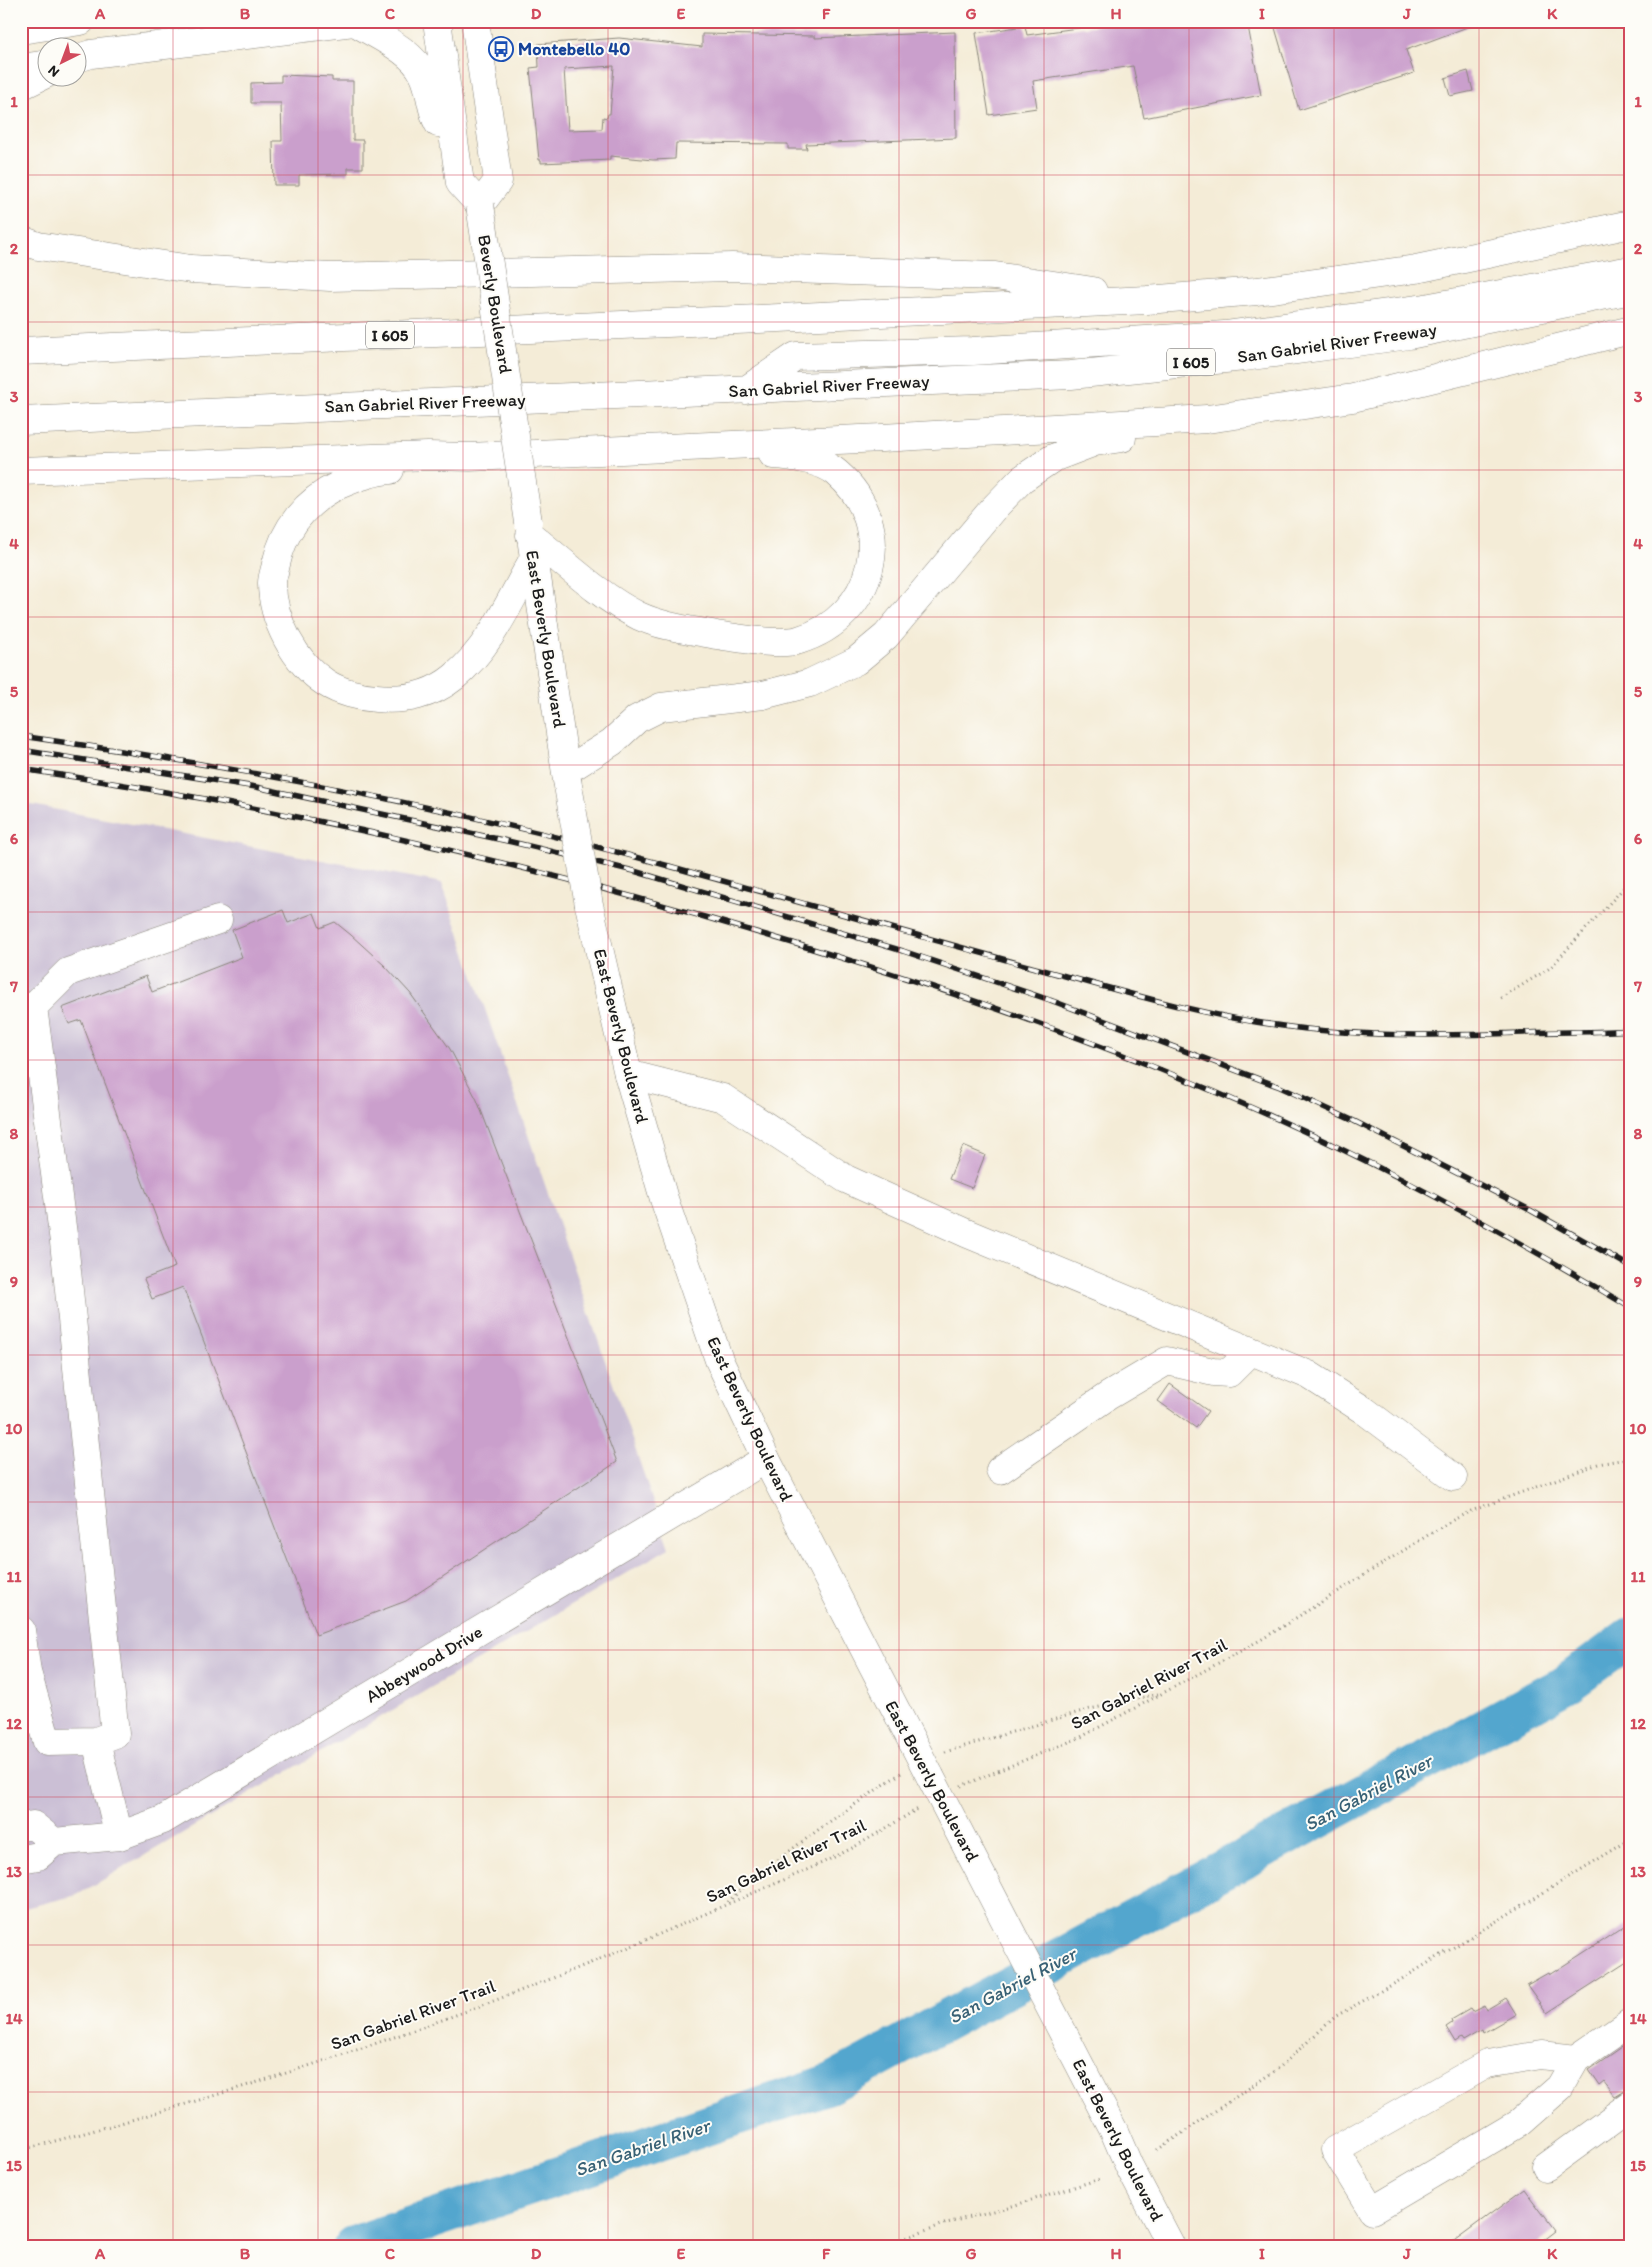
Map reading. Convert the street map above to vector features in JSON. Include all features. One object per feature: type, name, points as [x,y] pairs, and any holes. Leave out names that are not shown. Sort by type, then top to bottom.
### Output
[{"type":"main road","points":[[21,30],[81,21]]},
{"type":"main road","points":[[437,21],[460,182],[480,205],[498,181],[475,21]]},
{"type":"main road","points":[[88,55],[358,22],[401,50],[415,62],[423,74],[436,120],[456,155]]},
{"type":"main road","points":[[21,68],[38,65]]},
{"type":"main road","points":[[21,86],[38,78]]},
{"type":"main road","name":"Beverly Boulevard","points":[[480,205],[531,538]]},
{"type":"main road","name":"I 605","points":[[21,351],[1147,300],[1257,291],[1416,269],[1631,224]]},
{"type":"main road","points":[[21,240],[38,246],[190,269],[330,277],[742,268],[995,276],[1147,300]]},
{"type":"main road","points":[[759,319],[792,343],[1131,328],[1262,316],[1385,301],[1485,284],[1631,255]]},
{"type":"main road","points":[[746,390],[796,356],[973,350],[1225,335],[1425,308],[1631,270]]},
{"type":"main road","name":"San Gabriel River Freeway","points":[[21,421],[1071,375],[1244,357],[1409,335],[1631,290]]},
{"type":"main road","points":[[567,775],[612,742],[637,719],[661,708],[763,695],[810,683],[856,661],[886,636],[992,510],[1022,479],[1053,458],[1095,442],[1133,436],[1207,419],[1353,398],[1631,330]]},
{"type":"main road","points":[[21,471],[428,456],[470,457],[892,437],[1207,419]]},
{"type":"main road","points":[[470,457],[430,467],[379,470],[350,480],[322,493],[300,514],[280,544],[272,582],[276,613],[288,640],[303,663],[327,683],[360,697],[396,700],[430,692],[454,677],[474,658],[491,634],[531,538],[617,603],[640,617],[673,627],[752,641],[798,640],[831,626],[859,597],[872,563],[871,527],[860,500],[836,472],[800,457],[659,448]]},
{"type":"main road","name":"East Beverly Boulevard","points":[[531,538],[589,905],[628,1074],[664,1200],[719,1360],[766,1459],[1114,2131],[1129,2166],[1171,2246]]},
{"type":"main road","points":[[21,1630],[27,1672],[47,1742],[96,1741],[115,1734],[64,1242],[33,1006],[68,972],[218,920]]},
{"type":"main road","points":[[628,1074],[723,1098],[846,1179],[966,1233],[1309,1375],[1365,1411],[1453,1478]]},
{"type":"main road","points":[[1000,1470],[1108,1396],[1167,1362],[1212,1372],[1229,1373],[1251,1351]]},
{"type":"main road","name":"Abbeywood Drive","points":[[62,1841],[119,1836],[163,1820],[766,1459]]},
{"type":"main road","points":[[96,1741],[119,1836]]},
{"type":"main road","points":[[21,1827],[33,1825],[62,1841],[38,1856],[21,1859]]},
{"type":"main road","points":[[1576,2059],[1541,2055],[1487,2064],[1334,2150],[1372,2210],[1518,2123],[1560,2087],[1576,2059],[1631,2021]]},
{"type":"main road","points":[[1546,2168],[1631,2105]]},
{"type":"path","points":[[1501,998],[1550,968],[1631,880]]},
{"type":"path","name":"San Gabriel River Trail","points":[[960,1787],[1081,1737],[1264,1638],[1449,1522],[1471,1511],[1598,1464],[1631,1458]]},
{"type":"path","points":[[725,1905],[752,1879],[822,1827],[896,1776],[926,1769],[947,1751],[1120,1701],[1161,1693]]},
{"type":"path","name":"San Gabriel River Trail","points":[[21,2150],[141,2118],[294,2071],[379,2043],[589,1964],[761,1891],[854,1847],[928,1804]]},
{"type":"path","points":[[1156,2150],[1278,2068],[1336,2016],[1397,1982],[1631,1839]]},
{"type":"path","points":[[883,2246],[947,2223],[1012,2206],[1100,2179]]},
{"type":"shaded area","points":[[21,803],[442,883],[669,1548],[77,1895],[21,1909]]},
{"type":"building","points":[[1128,21],[1247,21],[1261,95],[1144,118],[1133,66],[1033,81],[1037,108],[989,115],[976,33],[1025,26],[1027,35]]},
{"type":"building","points":[[1273,21],[1478,21],[1478,23],[1406,50],[1414,73],[1299,110]]},
{"type":"building","points":[[955,32],[956,138],[806,144],[807,149],[788,149],[788,144],[676,143],[675,159],[653,160],[610,156],[610,160],[541,163],[541,160],[539,160],[530,68],[539,67],[538,44],[619,38],[702,47],[702,34],[815,36],[815,38]],"holes":[[[614,66],[610,114],[608,114],[607,118],[603,117],[602,129],[568,130],[564,69]]]},
{"type":"building","points":[[1468,71],[1473,91],[1450,96],[1445,78]]},
{"type":"building","points":[[281,75],[332,77],[332,81],[353,81],[353,140],[363,140],[363,168],[348,168],[348,174],[299,175],[299,185],[274,185],[273,141],[282,141],[281,103],[251,103],[251,83],[281,82]]},
{"type":"building","points":[[283,910],[288,923],[314,913],[320,928],[335,922],[351,935],[385,966],[410,993],[450,1049],[477,1100],[617,1462],[406,1601],[316,1635],[183,1287],[152,1299],[144,1279],[175,1267],[81,1020],[69,1024],[62,1008],[146,976],[152,992],[242,957],[232,930]]},
{"type":"building","points":[[963,1146],[985,1155],[972,1188],[949,1179]]},
{"type":"building","points":[[1170,1384],[1208,1411],[1196,1428],[1158,1401]]},
{"type":"building","points":[[1631,1922],[1631,1959],[1547,2013],[1527,1985],[1548,1973],[1549,1975]]},
{"type":"building","points":[[1506,1998],[1516,2014],[1483,2033],[1482,2030],[1463,2041],[1461,2038],[1455,2042],[1446,2027],[1452,2023],[1451,2020],[1470,2009],[1472,2012],[1484,2006],[1486,2010]]},
{"type":"building","points":[[1631,2040],[1631,2088],[1616,2097],[1604,2082],[1599,2086],[1588,2070]]},
{"type":"building","points":[[1524,2189],[1555,2230],[1534,2246],[1447,2246]]},
{"type":"waterway","name":"San Gabriel River","points":[[353,2246],[829,2084],[1568,1683],[1631,1637]]},
{"type":"railway","points":[[21,736],[266,775],[509,826],[669,866],[1185,1008],[1245,1020],[1337,1032],[1400,1035],[1631,1030]]},
{"type":"railway","points":[[21,750],[256,787],[512,842],[634,871],[903,951],[1050,1000],[1280,1087],[1354,1121],[1530,1210],[1631,1267]]},
{"type":"railway","points":[[21,769],[116,783],[304,818],[490,860],[674,908],[831,954],[960,996],[1150,1065],[1321,1139],[1456,1208],[1631,1308]]},
{"type":"place","name":"Montebello 40","points":[[501,49]]}]
